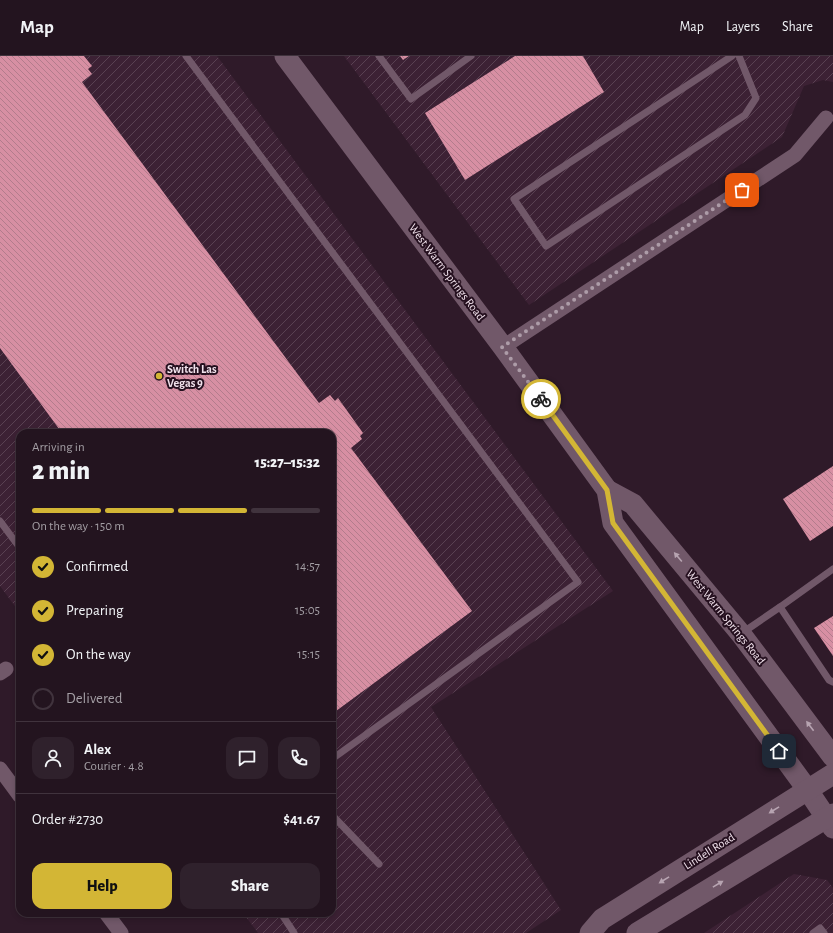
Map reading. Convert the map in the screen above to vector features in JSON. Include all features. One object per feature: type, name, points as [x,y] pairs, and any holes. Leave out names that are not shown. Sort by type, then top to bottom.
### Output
[{"type":"main road","name":"West Warm Springs Road","points":[[286,56],[607,490],[633,504],[741,634],[833,757]]},
{"type":"main road","name":"West Warm Springs Road","points":[[607,490],[613,523],[807,790],[831,820]]},
{"type":"main road","name":"Lindell Road","points":[[590,933],[602,919],[833,774]]},
{"type":"main road","points":[[637,933],[831,820]]},
{"type":"street","points":[[502,347],[795,155],[826,118]]},
{"type":"street","points":[[0,769],[16,791]]},
{"type":"street","points":[[109,917],[121,933]]},
{"type":"lane","points":[[186,56],[578,582],[336,756]]},
{"type":"lane","points":[[378,56],[411,98],[471,56]]},
{"type":"lane","points":[[732,56],[514,199],[546,246],[746,115],[756,98],[739,56]]},
{"type":"lane","points":[[0,521],[16,543]]},
{"type":"lane","points":[[741,634],[832,571]]},
{"type":"lane","points":[[780,608],[829,680],[833,682]]},
{"type":"lane","points":[[336,819],[379,864]]},
{"type":"lane","points":[[284,917],[294,933]]},
{"type":"lane","points":[[813,933],[820,928],[824,933]]},
{"type":"shaded area","points":[[0,56],[217,56],[613,591],[431,707],[561,910],[526,933],[258,933],[246,917],[336,917],[336,429],[16,429],[16,608],[0,586]]},
{"type":"shaded area","points":[[344,56],[833,56],[833,82],[823,80],[804,86],[782,137],[529,305]]},
{"type":"shaded area","points":[[794,874],[827,880],[833,888],[833,933],[704,933]]},
{"type":"building","name":"Switch Las Vegas 9","points":[[0,56],[84,56],[92,66],[88,69],[92,74],[82,82],[319,403],[330,395],[335,401],[338,398],[363,433],[360,436],[362,439],[351,448],[472,611],[336,711],[336,429],[59,429],[0,348]]},
{"type":"building","points":[[400,56],[409,56],[403,60]]},
{"type":"building","points":[[515,56],[583,56],[604,92],[465,180],[425,113]]},
{"type":"building","points":[[833,466],[833,526],[810,541],[783,499]]},
{"type":"building","points":[[833,616],[833,656],[814,628]]},
{"type":"way so far","points":[[541,399],[502,347],[742,190]]},
{"type":"place","name":"Switch Las Vegas 9","points":[[159,376]]},
{"type":"route","points":[[541,399],[607,490],[613,523],[779,751]]}]
